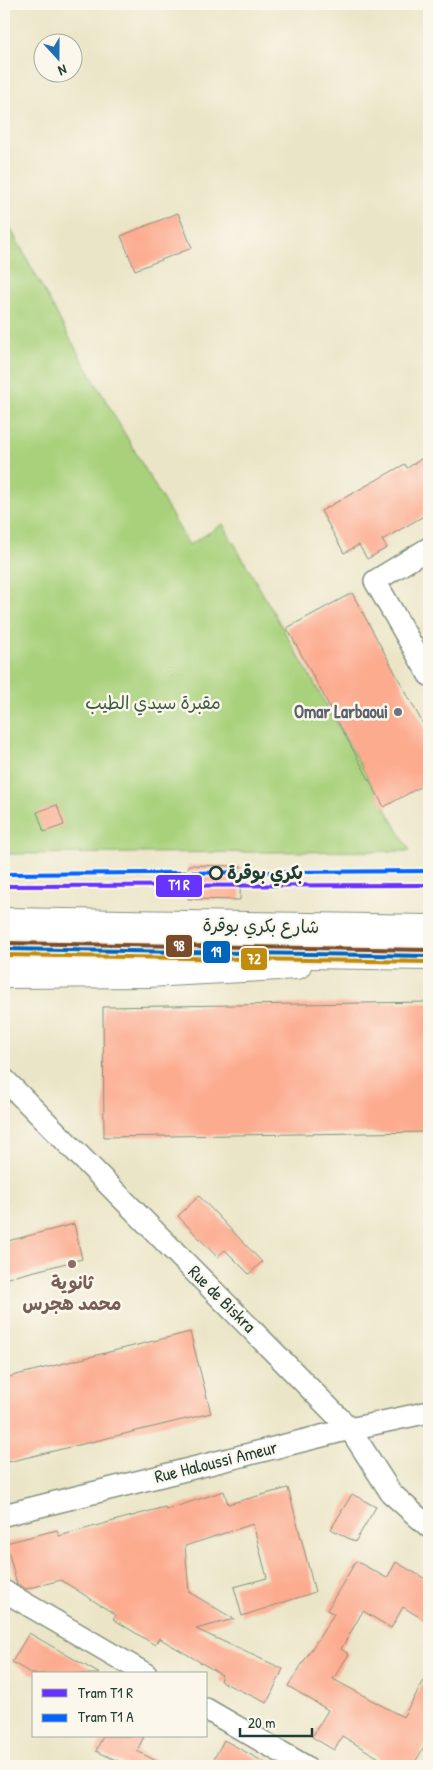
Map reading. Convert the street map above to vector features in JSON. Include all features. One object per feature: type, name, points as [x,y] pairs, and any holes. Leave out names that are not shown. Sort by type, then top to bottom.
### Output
[{"type":"main road","name":"شارع بكري بوقرة","points":[[4,922],[429,929]]},
{"type":"main road","name":"شارع بكري بوقرة","points":[[4,949],[429,958]]},
{"type":"main road","points":[[4,974],[148,973],[429,958]]},
{"type":"street","points":[[429,548],[375,581],[429,675]]},
{"type":"street","name":"Rue de Biskra","points":[[4,1078],[350,1429],[392,1494],[429,1527]]},
{"type":"street","name":"Rue Haloussi Ameur","points":[[4,1515],[350,1429],[429,1412]]},
{"type":"street","points":[[4,1591],[143,1672]]},
{"type":"street","points":[[208,1710],[296,1764]]},
{"type":"green space","name":"مقبرة سيدي الطيب","points":[[4,216],[69,337],[189,545],[223,524],[410,851],[4,854]]},
{"type":"building","points":[[178,213],[192,248],[135,270],[121,236]]},
{"type":"building","points":[[429,454],[429,513],[382,540],[387,548],[367,559],[359,545],[344,553],[321,511],[405,464],[407,468]]},
{"type":"building","points":[[352,593],[429,735],[429,782],[384,807],[287,628]]},
{"type":"building","points":[[57,805],[64,825],[44,832],[37,812]]},
{"type":"building","points":[[188,865],[241,866],[240,900],[188,899]]},
{"type":"building","points":[[429,1002],[429,1132],[104,1137],[103,1007]]},
{"type":"building","points":[[199,1196],[262,1262],[249,1274],[225,1250],[217,1257],[178,1216]]},
{"type":"building","points":[[74,1224],[82,1259],[4,1279],[4,1242]]},
{"type":"building","points":[[190,1332],[211,1413],[4,1463],[4,1378]]},
{"type":"building","points":[[288,1488],[315,1592],[242,1616],[234,1587],[267,1578],[253,1524],[185,1546],[189,1592],[234,1619],[196,1629],[283,1669],[267,1703],[220,1681],[222,1675],[159,1638],[155,1645],[113,1619],[116,1615],[61,1580],[26,1589],[17,1584],[6,1543],[57,1530],[59,1536],[165,1507],[166,1510],[224,1491],[228,1504]]},
{"type":"building","points":[[352,1494],[376,1507],[355,1542],[331,1529]]},
{"type":"building","points":[[356,1561],[387,1578],[396,1562],[429,1581],[429,1623],[403,1607],[391,1628],[363,1611],[341,1649],[349,1654],[333,1679],[403,1717],[429,1672],[429,1738],[413,1766],[374,1766],[379,1758],[342,1736],[334,1750],[312,1737],[328,1710],[288,1686],[334,1614],[327,1610]]},
{"type":"building","points":[[29,1633],[97,1672],[32,1672],[32,1674],[12,1662]]},
{"type":"building","points":[[102,1738],[143,1738],[137,1751],[166,1766],[129,1766],[96,1751]]},
{"type":"building","points":[[224,1740],[271,1766],[210,1766]]},
{"type":"transit line","points":[[4,874],[429,871]]},
{"type":"transit line","points":[[4,886],[429,885]]},
{"type":"transit line","name":"98","points":[[4,943],[429,950]]},
{"type":"transit line","name":"19","points":[[4,949],[429,956]]},
{"type":"transit line","name":"72","points":[[4,955],[429,962]]},
{"type":"place","name":"Omar Larbaoui","points":[[398,712]]},
{"type":"place","name":"بكري بوقرة","points":[[216,873]]},
{"type":"place","name":"ثانوية محمد هجرس","points":[[72,1264]]}]
